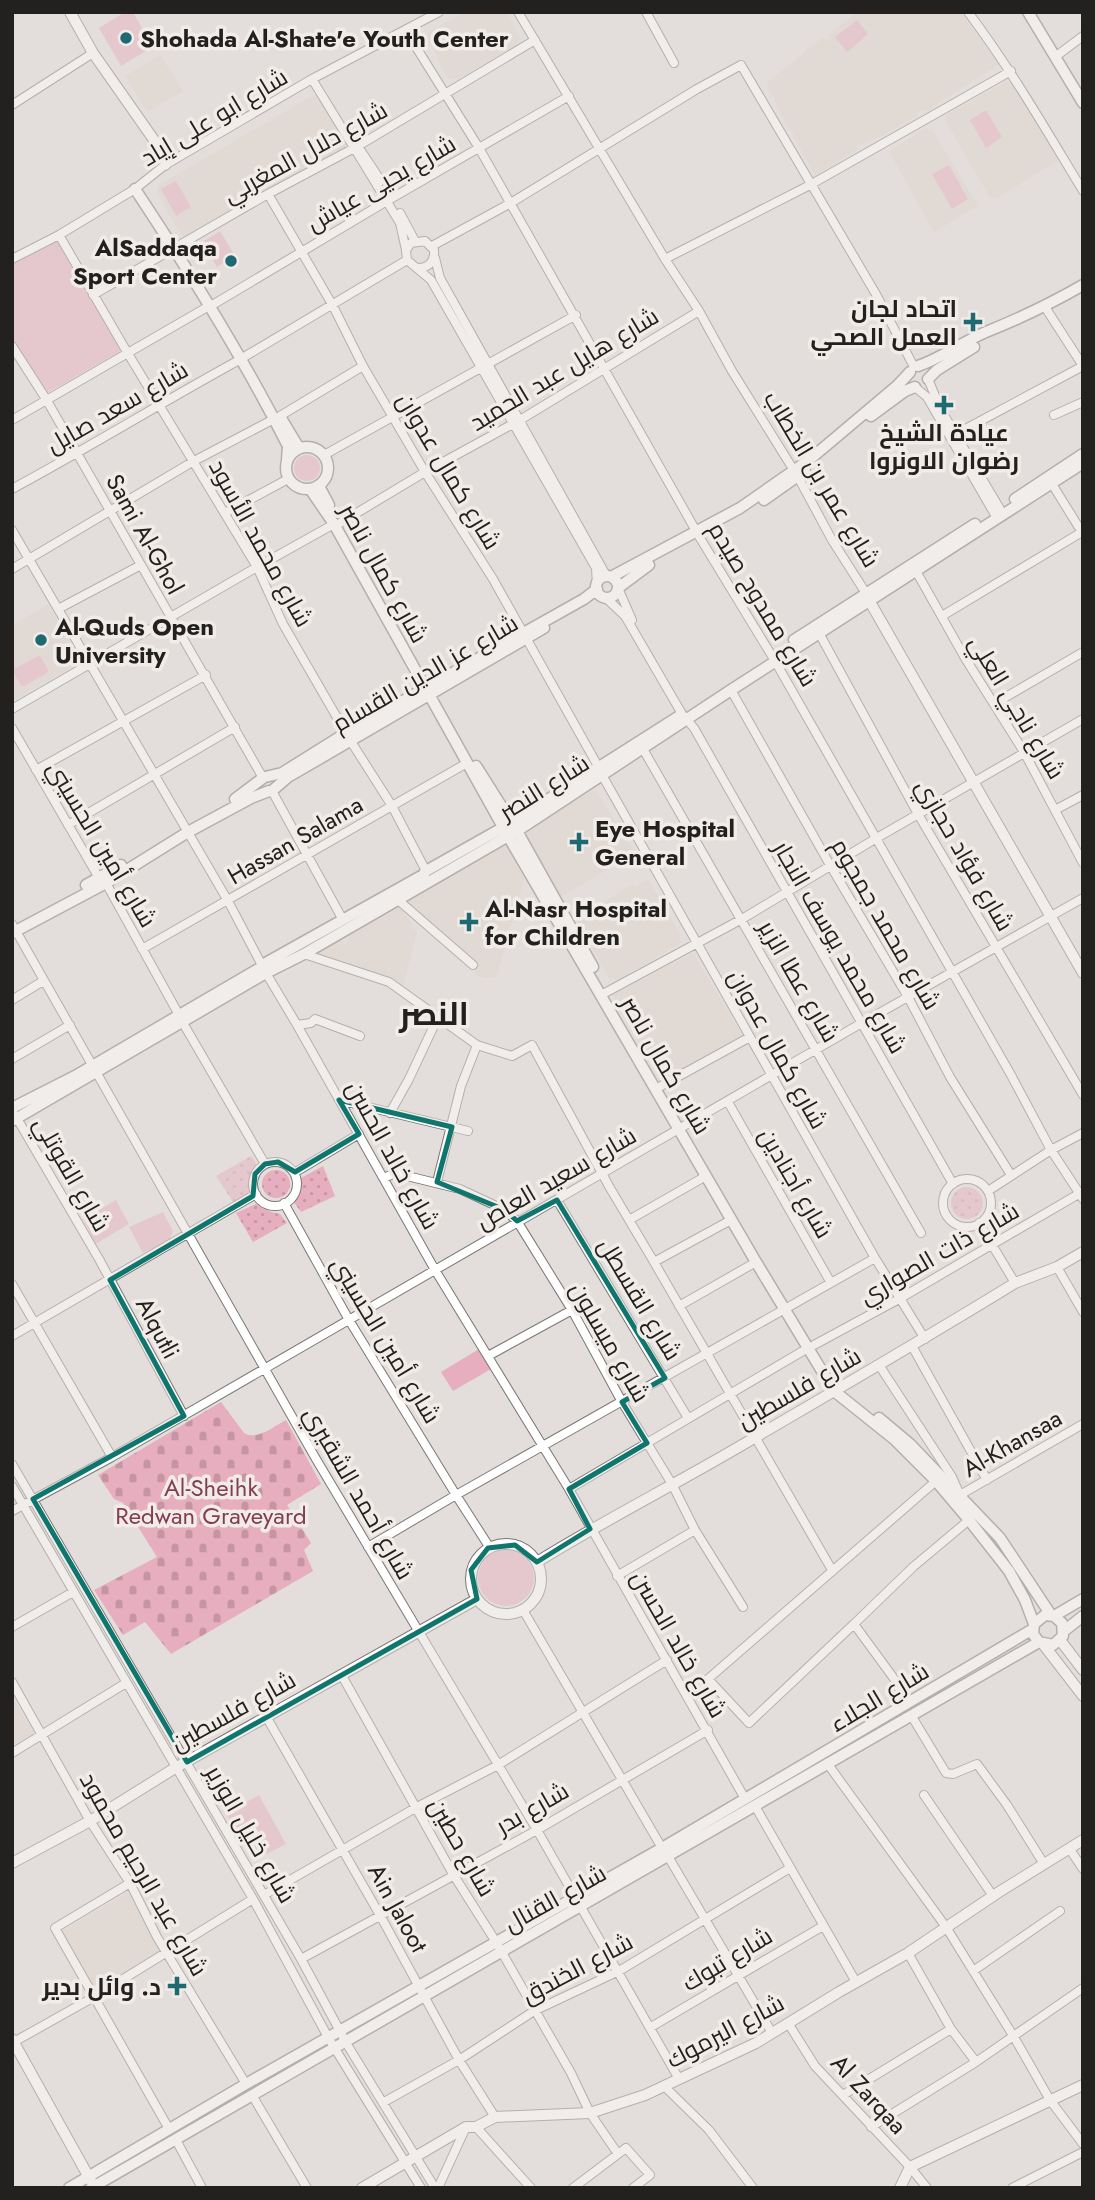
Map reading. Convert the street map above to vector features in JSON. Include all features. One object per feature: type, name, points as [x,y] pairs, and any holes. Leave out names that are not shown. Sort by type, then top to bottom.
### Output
[{"type":"main road","points":[[1028,12],[1083,103]]},
{"type":"main road","points":[[137,187],[177,246],[277,417],[299,448]]},
{"type":"main road","name":"شارع عز الدين القسام","points":[[796,474],[914,368],[1045,307],[1083,285]]},
{"type":"main road","name":"شارع عز الدين القسام","points":[[928,379],[937,370],[992,336],[998,329]]},
{"type":"main road","points":[[914,368],[927,371],[928,379],[922,386],[915,387],[910,381],[914,368]]},
{"type":"main road","name":"شارع عز الدين القسام","points":[[13,928],[102,880],[186,830],[244,794],[264,778],[282,773],[600,592],[615,594],[618,588],[644,567],[796,474],[863,421],[905,391],[915,387]]},
{"type":"main road","points":[[277,417],[288,446],[285,468],[288,479],[297,487],[314,487],[324,481],[328,470],[324,455],[311,447],[299,448],[292,452],[287,460]]},
{"type":"main road","name":"شارع النصر","points":[[601,772],[643,749],[774,658],[1083,454]]},
{"type":"main road","name":"شارع النصر","points":[[264,969],[304,954],[397,899],[688,718],[774,658],[819,633],[869,597],[916,571],[1083,463]]},
{"type":"main road","name":"شارع كمال ناصر","points":[[314,487],[682,1128],[836,1390],[894,1439],[936,1481],[969,1520],[1009,1571],[1025,1600],[1034,1627]]},
{"type":"main road","name":"شارع عز الدين القسام","points":[[600,592],[600,579],[699,535]]},
{"type":"main road","points":[[609,577],[616,581],[618,588]]},
{"type":"main road","name":"شارع كمال ناصر","points":[[430,691],[467,763],[510,829]]},
{"type":"main road","name":"شارع عز الدين القسام","points":[[186,830],[272,790],[348,736]]},
{"type":"main road","points":[[264,778],[274,779],[276,783],[272,790]]},
{"type":"main road","name":"شارع النصر","points":[[14,1114],[181,1019],[426,871],[510,829]]},
{"type":"main road","name":"شارع كمال ناصر","points":[[604,993],[661,1086],[706,1177],[731,1220],[787,1307]]},
{"type":"main road","name":"شارع كمال ناصر","points":[[836,1390],[895,1431],[960,1494],[1000,1538],[1052,1615]]},
{"type":"main road","points":[[1083,1599],[1052,1615],[1040,1617],[1034,1627],[1041,1643],[1053,1645],[1083,1616]]},
{"type":"main road","points":[[1052,1615],[1062,1623],[1062,1635]]},
{"type":"main road","name":"شارع الجلاء","points":[[744,1797],[908,1710],[1034,1627]]},
{"type":"main road","name":"شارع القنال","points":[[499,1947],[582,1908],[669,1858],[827,1763],[908,1710],[1041,1643]]},
{"type":"main road","name":"شارع القنال","points":[[69,2188],[92,2185],[176,2140],[343,2036],[499,1947],[576,1896],[662,1848],[744,1797]]},
{"type":"main road","name":"شارع القنال","points":[[92,2185],[169,2129],[246,2084],[332,2043]]},
{"type":"street","points":[[70,12],[93,53],[168,160],[165,165]]},
{"type":"street","name":"شارع ابو على إياد","points":[[13,255],[59,235],[137,187],[165,165],[312,79],[439,12]]},
{"type":"street","name":"شارع عمر بن الخطاب","points":[[518,12],[665,259],[699,310],[832,540],[869,597],[972,782],[1083,972]]},
{"type":"street","points":[[646,12],[674,63]]},
{"type":"street","points":[[968,12],[1011,71],[1081,185]]},
{"type":"street","name":"شارع ممدوح صيدم","points":[[406,31],[479,148],[509,204],[576,315],[603,368],[699,535],[774,658],[1051,1150],[1082,1195]]},
{"type":"street","points":[[1055,57],[1083,36]]},
{"type":"street","name":"شارع دلال المغربي","points":[[93,295],[268,194],[356,147],[535,40]]},
{"type":"street","points":[[12,105],[93,53]]},
{"type":"street","points":[[418,268],[431,264],[433,251],[697,89],[741,65],[877,296],[914,368]]},
{"type":"street","points":[[665,259],[810,185],[1011,71]]},
{"type":"street","points":[[312,79],[415,241]]},
{"type":"street","name":"شارع يحيى عياش","points":[[12,420],[569,96]]},
{"type":"street","name":"شارع كمال عدوان","points":[[268,194],[333,306],[363,366],[525,635],[875,1258],[925,1339]]},
{"type":"street","points":[[389,199],[402,228],[407,255],[435,287],[485,366],[609,577]]},
{"type":"street","name":"شارع محمد الأسود","points":[[59,235],[257,567],[283,624],[392,806],[426,871]]},
{"type":"street","points":[[415,241],[425,240],[433,251],[440,278],[485,366]]},
{"type":"street","points":[[407,255],[415,241]]},
{"type":"street","name":"شارع سعد صايل","points":[[12,489],[78,454],[333,306],[407,255]]},
{"type":"street","points":[[956,434],[1083,366],[1045,307]]},
{"type":"street","name":"شارع هايل عبد الحميد","points":[[12,709],[517,421],[699,310]]},
{"type":"street","points":[[324,455],[576,315]]},
{"type":"street","name":"Sami Al-Ghol","points":[[12,346],[46,399],[170,619],[206,675],[264,778]]},
{"type":"street","points":[[12,569],[194,461],[277,417],[363,366]]},
{"type":"street","points":[[928,379],[941,410],[997,511]]},
{"type":"street","points":[[915,387],[927,397],[997,511]]},
{"type":"street","points":[[1055,415],[1083,402]]},
{"type":"street","points":[[517,421],[596,568],[600,592]]},
{"type":"street","points":[[225,513],[288,479]]},
{"type":"street","points":[[942,616],[1082,530],[1052,484]]},
{"type":"street","name":"شارع خالد الحسن","points":[[12,530],[228,901],[435,1270],[569,1489],[744,1797]]},
{"type":"street","points":[[58,609],[141,565]]},
{"type":"street","name":"شارع ناجي العلي","points":[[916,571],[1024,752],[1083,863]]},
{"type":"street","name":"شارع محمد يوسف النجار","points":[[618,588],[634,624],[953,1184]]},
{"type":"street","name":"شارع محمد يوسف النجار","points":[[600,592],[625,617],[688,718]]},
{"type":"street","name":"شارع فؤاد حجازي","points":[[819,633],[918,814],[1083,1095]]},
{"type":"street","points":[[994,704],[1083,652]]},
{"type":"street","points":[[36,770],[206,675]]},
{"type":"street","name":"شارع محمد جمجوم","points":[[731,690],[908,997],[950,1077],[1011,1175]]},
{"type":"street","points":[[604,993],[742,919],[1083,719]]},
{"type":"street","points":[[68,825],[235,727]]},
{"type":"street","name":"شارع أمين الحسيني","points":[[12,728],[265,1164]]},
{"type":"street","name":"شارع عطا الزير","points":[[643,749],[921,1233]]},
{"type":"street","name":"Hassan Salama","points":[[142,949],[467,763]]},
{"type":"street","points":[[272,790],[343,920]]},
{"type":"street","points":[[1055,810],[1083,794]]},
{"type":"street","name":"شارع سعيد العاص","points":[[12,1511],[184,1416],[860,1024],[1083,898]]},
{"type":"street","points":[[397,899],[473,965]]},
{"type":"street","name":"شارع أحمد الشقيري","points":[[13,928],[417,1632],[576,1896],[679,2079]]},
{"type":"street","points":[[304,954],[388,982],[477,1045],[512,1056],[532,1045],[629,1220],[832,1570]]},
{"type":"street","points":[[12,1000],[43,981]]},
{"type":"street","points":[[390,1113],[410,1079],[439,1017]]},
{"type":"street","points":[[297,1025],[310,1023],[315,1019],[360,1036]]},
{"type":"street","points":[[12,1059],[70,1025]]},
{"type":"street","points":[[661,1086],[750,1037]]},
{"type":"street","points":[[437,1182],[461,1086],[477,1045]]},
{"type":"street","points":[[339,1100],[468,1130]]},
{"type":"street","name":"شارع أجنادين","points":[[728,1102],[831,1283]]},
{"type":"street","name":"شارع القوتلي","points":[[14,1114],[99,1259]]},
{"type":"street","points":[[988,1191],[1051,1150],[1083,1133]]},
{"type":"street","points":[[294,1173],[359,1134]]},
{"type":"street","points":[[278,1162],[294,1173],[294,1194],[284,1203],[271,1205],[256,1194],[253,1181],[259,1168],[265,1164],[278,1162]]},
{"type":"street","name":"شارع ميسلون","points":[[384,1178],[395,1172],[460,1189],[505,1210],[517,1222],[572,1310],[695,1530],[743,1607]]},
{"type":"street","points":[[629,1220],[706,1177]]},
{"type":"street","points":[[962,1180],[973,1180],[988,1191],[990,1208],[979,1223],[962,1226],[947,1216],[943,1201],[945,1193],[953,1184],[962,1180]]},
{"type":"street","points":[[12,1336],[256,1194]]},
{"type":"street","name":"شارع ذات الصواري","points":[[569,1489],[811,1347],[1082,1195]]},
{"type":"street","name":"شارع القسطل","points":[[557,1200],[688,1418]]},
{"type":"street","name":"شارع أمين الحسيني","points":[[284,1203],[349,1320],[489,1548]]},
{"type":"street","points":[[654,1262],[731,1220]]},
{"type":"street","points":[[979,1223],[1015,1283]]},
{"type":"street","name":"شارع فلسطين","points":[[537,1562],[590,1529],[672,1485],[925,1339],[1015,1283],[1057,1267],[1083,1252]]},
{"type":"street","points":[[368,1547],[875,1258]]},
{"type":"street","name":"Alqutli","points":[[99,1259],[184,1416]]},
{"type":"street","points":[[679,1306],[756,1262]]},
{"type":"street","points":[[1057,1267],[1083,1312]]},
{"type":"street","points":[[12,1284],[112,1457]]},
{"type":"street","points":[[488,1356],[572,1310]]},
{"type":"street","points":[[912,1346],[987,1480]]},
{"type":"street","points":[[879,1365],[952,1477],[960,1494]]},
{"type":"street","name":"Al-Khansaa","points":[[960,1494],[1083,1424]]},
{"type":"street","name":"شارع خليل الوزير","points":[[12,1464],[264,1895],[343,2036],[437,2188]]},
{"type":"street","points":[[936,1481],[708,1679],[749,1723],[913,1567],[969,1520]]},
{"type":"street","name":"شارع خليل الوزير","points":[[12,1486],[253,1899],[332,2043],[421,2188]]},
{"type":"street","points":[[617,1576],[695,1530]]},
{"type":"street","points":[[502,1544],[515,1545],[527,1550],[537,1562],[541,1577],[540,1588],[535,1599],[523,1610],[497,1614],[485,1608],[471,1587],[471,1570],[476,1559],[489,1548],[502,1544]]},
{"type":"street","points":[[12,1628],[73,1592]]},
{"type":"street","name":"شارع فلسطين","points":[[12,1863],[90,1821],[175,1768],[477,1599]]},
{"type":"street","points":[[523,1610],[662,1848]]},
{"type":"street","points":[[854,1624],[895,1680],[908,1710],[946,1773],[953,1774],[977,1764],[1007,1805],[1044,1864]]},
{"type":"street","points":[[1062,1635],[1083,1670]]},
{"type":"street","points":[[1041,1643],[1083,1696]]},
{"type":"street","points":[[264,1895],[417,1807],[498,1765],[667,1660]]},
{"type":"street","name":"شارع حطين","points":[[341,1674],[453,1874],[499,1947],[571,2073],[590,2113],[618,2154]]},
{"type":"street","name":"شارع عبد الرحيم محمود","points":[[12,1682],[90,1821],[130,1883],[165,1951],[246,2084]]},
{"type":"street","points":[[12,1753],[126,1683]]},
{"type":"street","name":"Ain Jaloot","points":[[267,1718],[459,2060],[495,2117]]},
{"type":"street","name":"شارع بدر","points":[[301,1959],[537,1830],[708,1730]]},
{"type":"street","points":[[827,1763],[946,1927],[1050,2100],[1083,2144]]},
{"type":"street","points":[[924,1795],[993,1896]]},
{"type":"street","points":[[755,1806],[856,1982]]},
{"type":"street","name":"شارع اليرموك","points":[[362,2188],[471,2127],[495,2117],[590,2113],[645,2095],[679,2079],[772,2033],[908,1953],[1083,1840]]},
{"type":"street","points":[[1069,1848],[1083,1868]]},
{"type":"street","points":[[669,1858],[772,2033]]},
{"type":"street","name":"شارع الخندق","points":[[383,2102],[459,2060],[534,2011],[619,1971],[790,1868]]},
{"type":"street","points":[[130,1883],[55,1928],[169,2129]]},
{"type":"street","points":[[92,2185],[13,2042],[94,1997],[253,1899]]},
{"type":"street","points":[[973,1971],[1060,1911]]},
{"type":"street","name":"شارع تبوك","points":[[651,2027],[823,1926]]},
{"type":"street","points":[[908,1953],[951,2029],[976,2062]]},
{"type":"street","points":[[870,2127],[976,2062],[1083,1988]]},
{"type":"street","name":"Al Zarqaa","points":[[788,2023],[815,2066],[927,2188]]},
{"type":"street","points":[[842,2095],[951,2029]]},
{"type":"street","points":[[901,2188],[910,2167],[1083,2085]]},
{"type":"street","points":[[664,2086],[709,2130],[753,2188]]},
{"type":"street","points":[[252,2095],[307,2188]]},
{"type":"street","points":[[437,2188],[471,2127],[531,2188]]},
{"type":"street","points":[[176,2140],[202,2188]]},
{"type":"street","points":[[573,2188],[626,2148],[650,2175],[633,2188]]},
{"type":"street","points":[[1012,2188],[1083,2152]]},
{"type":"highlighted area","points":[[339,1100],[452,1127],[437,1182],[505,1210],[517,1221],[557,1200],[665,1378],[622,1402],[647,1443],[569,1489],[590,1529],[537,1562],[515,1545],[488,1548],[471,1570],[477,1599],[187,1762],[33,1499],[184,1416],[110,1280],[253,1196],[255,1174],[265,1164],[278,1162],[295,1172],[359,1134]]},
{"type":"shaded area","points":[[466,12],[507,12],[520,38],[516,45],[458,79],[452,79],[447,77],[427,37],[429,31]]},
{"type":"shaded area","points":[[857,12],[960,12],[999,64],[926,111],[918,112],[917,116],[872,141],[857,146],[858,149],[815,176],[767,85],[822,38],[829,39],[829,34]]},
{"type":"shaded area","points":[[160,55],[183,91],[148,112],[125,76]]},
{"type":"shaded area","points":[[1007,81],[1015,85],[1060,159],[997,198],[989,196],[945,120],[946,115]]},
{"type":"shaded area","points":[[312,96],[320,98],[347,147],[187,237],[181,235],[157,193],[159,185]]},
{"type":"shaded area","points":[[926,128],[933,131],[978,206],[934,232],[889,151]]},
{"type":"shaded area","name":"Al-Quds Open University","points":[[48,605],[78,656],[78,664],[12,701],[12,625]]},
{"type":"shaded area","name":"Eye Hospital General","points":[[595,789],[635,853],[561,897],[524,831]]},
{"type":"shaded area","name":"Al-Nasr Hospital for Children","points":[[506,843],[524,879],[496,977],[486,978],[478,976],[474,972],[475,965],[404,903]]},
{"type":"shaded area","points":[[648,879],[679,932],[681,943],[618,980],[609,978],[576,919],[633,884],[635,887]]},
{"type":"shaded area","points":[[400,907],[412,924],[410,926],[417,931],[403,988],[316,953],[340,939],[346,945],[349,936]]},
{"type":"shaded area","points":[[693,953],[744,1038],[661,1082],[612,995]]},
{"type":"shaded area","points":[[12,1697],[34,1733],[12,1746]]},
{"type":"shaded area","points":[[128,1892],[162,1951],[95,1990],[60,1932]]},
{"type":"green space","name":"Shohada Al-Shate'e Youth Center","points":[[125,12],[133,12],[153,47],[121,66],[99,28]]},
{"type":"green space","points":[[857,20],[868,34],[847,52],[835,37]]},
{"type":"green space","points":[[986,110],[1002,137],[986,148],[970,120]]},
{"type":"green space","points":[[949,165],[968,199],[952,209],[932,174]]},
{"type":"green space","points":[[176,181],[191,207],[176,216],[161,189]]},
{"type":"green space","points":[[220,231],[235,256],[217,267],[202,242]]},
{"type":"green space","points":[[58,240],[121,351],[45,394],[12,338],[12,264]]},
{"type":"green space","points":[[307,455],[316,459],[320,468],[316,477],[307,481],[298,477],[294,468],[298,459]]},
{"type":"green space","points":[[40,655],[49,672],[22,687],[12,670]]},
{"type":"green space","points":[[251,1156],[256,1163],[250,1193],[233,1202],[216,1176]]},
{"type":"green space","points":[[323,1166],[335,1196],[301,1212],[293,1201],[299,1179]]},
{"type":"green space","points":[[276,1170],[286,1174],[290,1184],[286,1194],[276,1198],[266,1194],[262,1184],[266,1174]]},
{"type":"green space","points":[[967,1187],[978,1192],[983,1203],[978,1214],[967,1219],[956,1214],[951,1203],[956,1192]]},
{"type":"green space","points":[[116,1200],[129,1224],[96,1244],[83,1219]]},
{"type":"green space","points":[[256,1204],[280,1214],[287,1223],[253,1242],[236,1213]]},
{"type":"green space","points":[[163,1212],[173,1231],[169,1241],[143,1253],[129,1227]]},
{"type":"green space","points":[[479,1349],[491,1369],[453,1391],[441,1372]]},
{"type":"green space","name":"Al-Sheihk Redwan Graveyard","points":[[221,1402],[244,1433],[249,1435],[265,1432],[286,1420],[321,1484],[287,1505],[311,1543],[304,1550],[313,1571],[171,1654],[145,1622],[123,1635],[94,1590],[157,1557],[123,1503],[114,1499],[98,1475]]},
{"type":"green space","points":[[501,1550],[511,1550],[526,1558],[532,1567],[532,1589],[526,1598],[511,1606],[501,1606],[483,1594],[478,1583],[478,1573],[490,1555]]},
{"type":"green space","points":[[259,1795],[286,1844],[253,1861],[226,1813]]},
{"type":"place","name":"Shohada Al-Shate'e Youth Center","points":[[126,38]]},
{"type":"place","name":"AlSaddaqa Sport Center","points":[[231,261]]},
{"type":"place","name":"اتحاد لجان العمل الصحي","points":[[973,322]]},
{"type":"place","name":"عيادة الشيخ رضوان الاونروا","points":[[944,405]]},
{"type":"place","name":"Al-Quds Open University","points":[[41,640]]},
{"type":"place","name":"Eye Hospital General","points":[[579,842]]},
{"type":"place","name":"Al-Nasr Hospital for Children","points":[[469,922]]},
{"type":"place","name":"د. وائل بدير","points":[[177,1986]]},
{"type":"district","name":"النصر","points":[[434,1014]]}]
